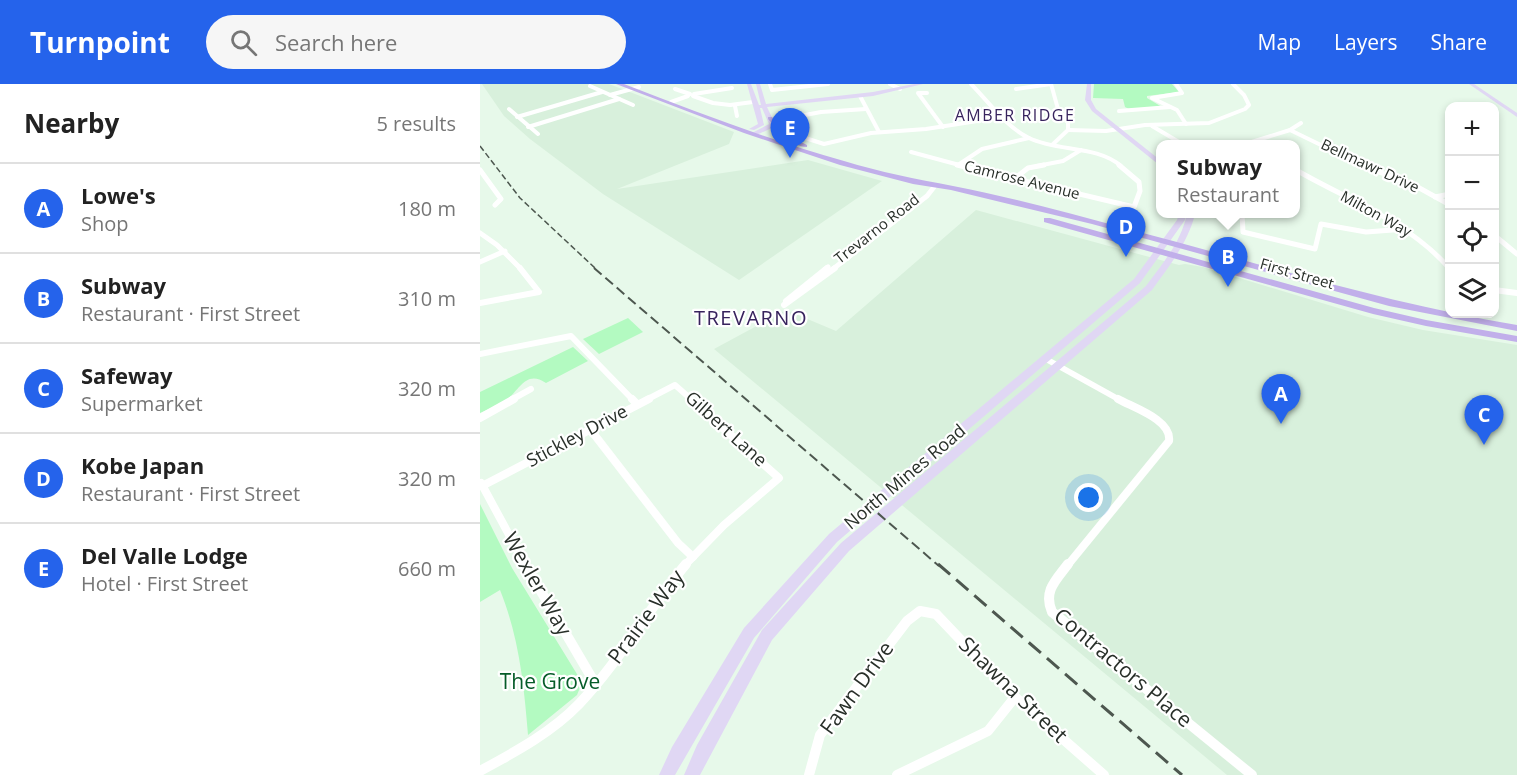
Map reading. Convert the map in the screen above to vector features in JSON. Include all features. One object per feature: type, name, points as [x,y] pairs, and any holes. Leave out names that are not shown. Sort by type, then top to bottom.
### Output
[{"type":"main road","name":"First Street","points":[[620,84],[634,86],[795,150],[1166,242],[1175,249],[1373,311],[1517,339]]},
{"type":"main road","points":[[749,84],[762,124],[751,132]]},
{"type":"main road","points":[[751,132],[770,127],[772,124],[758,84]]},
{"type":"main road","points":[[754,105],[764,106],[860,96],[921,84]]},
{"type":"main road","points":[[1089,84],[1090,105],[1156,159]]},
{"type":"main road","points":[[1471,84],[1517,116]]},
{"type":"main road","points":[[770,118],[798,144],[842,163]]},
{"type":"main road","name":"First Street","points":[[934,186],[945,193],[1159,250],[1175,249],[1440,316],[1517,328]]},
{"type":"main road","name":"North Mines Road","points":[[668,775],[678,753],[749,633],[833,538],[1137,281],[1166,242],[1180,218]]},
{"type":"main road","name":"North Mines Road","points":[[692,775],[767,635],[846,547],[1149,288],[1175,249],[1190,218]]},
{"type":"street","points":[[707,84],[708,92]]},
{"type":"street","points":[[770,84],[772,90],[828,84]]},
{"type":"street","points":[[890,84],[900,89]]},
{"type":"street","points":[[970,84],[1003,117],[1029,138],[1082,150]]},
{"type":"street","points":[[1016,89],[1051,84],[1058,109],[1068,122],[1068,130],[1052,145]]},
{"type":"street","points":[[1176,84],[1182,93],[1152,98],[1172,107],[1186,124]]},
{"type":"street","points":[[1068,130],[1090,135],[1149,129],[1152,126],[1215,122],[1249,105],[1248,100],[1233,84]]},
{"type":"street","points":[[590,86],[633,105]]},
{"type":"street","points":[[610,95],[634,86]]},
{"type":"street","points":[[671,102],[732,86],[737,116]]},
{"type":"street","points":[[675,89],[713,103],[754,105]]},
{"type":"street","points":[[517,117],[602,92]]},
{"type":"street","points":[[927,93],[918,93],[943,127]]},
{"type":"street","points":[[860,96],[879,132]]},
{"type":"street","points":[[528,127],[619,99]]},
{"type":"street","points":[[1119,111],[1172,107]]},
{"type":"street","points":[[509,109],[538,134]]},
{"type":"street","points":[[866,109],[821,112],[784,119],[799,134],[815,143],[827,143],[879,132],[943,127],[1003,117]]},
{"type":"street","points":[[1264,140],[1290,130],[1301,123]]},
{"type":"street","points":[[1152,126],[1177,140]]},
{"type":"street","name":"Bellmawr Drive","points":[[1290,130],[1361,165],[1414,184],[1445,203]]},
{"type":"street","points":[[958,165],[982,149],[1029,138]]},
{"type":"street","points":[[1014,179],[1028,168],[1063,161],[1082,150]]},
{"type":"street","name":"Camrose Avenue","points":[[911,152],[1134,207],[1140,191],[1138,182],[1110,157],[1082,150]]},
{"type":"street","points":[[480,170],[501,199],[495,205]]},
{"type":"street","name":"Milton Way","points":[[1300,172],[1406,229],[1434,250],[1445,264]]},
{"type":"street","name":"Trevarno Road","points":[[934,186],[927,196],[795,299],[784,305],[802,287],[934,186]]},
{"type":"street","points":[[1435,197],[1445,195]]},
{"type":"street","points":[[1242,218],[1243,232],[1315,249],[1321,224],[1366,232],[1406,229]]},
{"type":"street","points":[[480,233],[492,239],[506,252],[539,292],[480,303]]},
{"type":"street","points":[[1499,239],[1517,254]]},
{"type":"street","points":[[480,262],[506,252]]},
{"type":"street","points":[[1499,291],[1517,293]]},
{"type":"street","points":[[480,354],[571,336],[637,404]]},
{"type":"street","points":[[1046,359],[1059,366]]},
{"type":"street","name":"Contractors Place","points":[[1059,366],[1165,425],[1170,434],[1169,441],[1050,587],[1047,601],[1052,612],[1252,775]]},
{"type":"street","name":"Stickley Drive","points":[[481,484],[672,386]]},
{"type":"street","name":"Gilbert Lane","points":[[672,386],[678,386],[779,478]]},
{"type":"street","points":[[480,418],[531,389]]},
{"type":"street","points":[[590,429],[678,543],[693,557]]},
{"type":"street","name":"Prairie Way","points":[[480,771],[524,747],[562,719],[596,684],[635,629],[693,557],[718,530],[779,478]]},
{"type":"street","name":"Wexler Way","points":[[481,484],[544,600],[596,684]]},
{"type":"street","name":"Shawna Street","points":[[920,611],[936,614],[1016,697],[1104,775]]},
{"type":"street","name":"Fawn Drive","points":[[809,775],[820,735],[907,621],[920,611]]},
{"type":"street","points":[[897,775],[988,731],[1016,697]]},
{"type":"shaded area","points":[[482,84],[609,84],[734,132],[729,144],[617,189],[808,160],[882,181],[739,280],[603,194],[530,139],[504,116]]},
{"type":"shaded area","points":[[976,210],[1179,265],[1203,267],[1368,317],[1423,330],[1517,345],[1517,775],[1227,775],[714,349],[786,310],[836,331]]},
{"type":"green space","points":[[1094,84],[1172,84],[1179,92],[1147,96],[1162,107],[1129,109],[1125,107],[1123,99],[1093,98]]},
{"type":"green space","points":[[628,318],[643,332],[599,354],[583,339]]},
{"type":"green space","points":[[573,347],[588,361],[546,383],[539,379],[528,380],[506,400],[480,413],[480,392]]},
{"type":"green space","name":"The Grove","points":[[480,504],[512,568],[580,679],[581,685],[577,695],[528,735],[516,643],[500,590],[480,602]]},
{"type":"railway","points":[[480,146],[520,198],[596,269]]},
{"type":"railway","points":[[594,268],[939,566]]},
{"type":"railway","points":[[938,564],[1182,775]]},
{"type":"place","name":"Del Valle Lodge","points":[[790,158]]},
{"type":"place","name":"Kobe Japan","points":[[1126,257]]},
{"type":"place","name":"Subway","points":[[1228,287]]},
{"type":"place","name":"Lowe's","points":[[1281,424]]},
{"type":"place","name":"Safeway","points":[[1484,445]]},
{"type":"district","name":"AMBER RIDGE","points":[[1015,115]]},
{"type":"district","name":"TREVARNO","points":[[751,318]]}]
